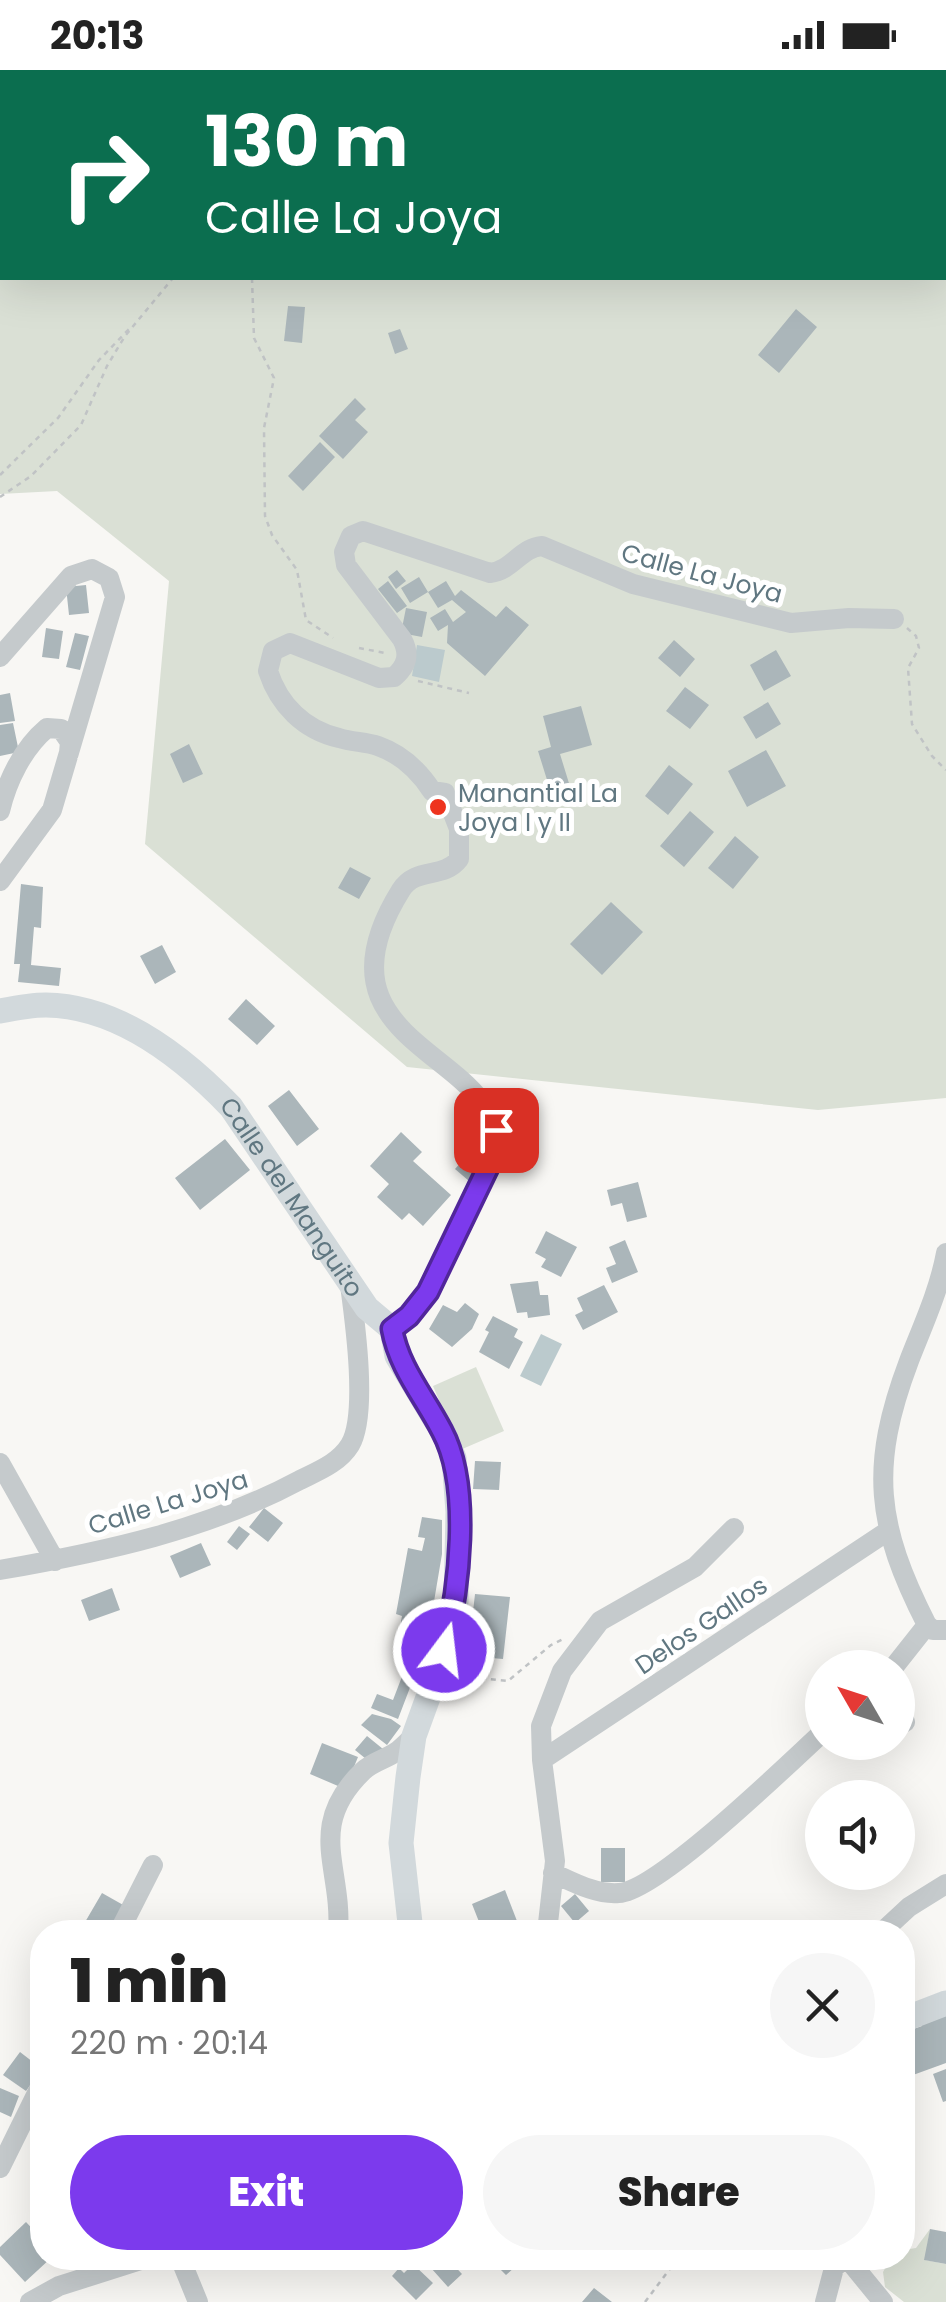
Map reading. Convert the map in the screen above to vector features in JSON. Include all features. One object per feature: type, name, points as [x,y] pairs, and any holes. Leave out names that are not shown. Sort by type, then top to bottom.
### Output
[{"type":"main road","name":"Calle del Manguito","points":[[0,1010],[46,1005],[79,1009],[124,1025],[161,1046],[203,1078],[231,1106],[367,1308],[392,1329],[397,1356],[444,1434],[454,1458],[459,1567],[456,1602],[438,1670],[414,1736],[402,1843],[410,1920]]},
{"type":"main road","points":[[915,2015],[946,2003]]},
{"type":"street","name":"Calle La Joya","points":[[407,658],[402,639],[346,565],[345,546],[358,531],[490,573],[508,568],[530,548],[542,546],[633,584],[791,624],[850,618],[894,619]]},
{"type":"street","points":[[0,656],[71,576],[92,569],[110,578],[115,597],[52,810],[0,882]]},
{"type":"street","points":[[392,1329],[409,1316],[428,1292],[495,1153],[494,1118],[484,1102],[396,1025],[382,1002],[376,974],[375,960],[383,928],[404,886],[417,875],[442,872],[455,865],[461,853],[459,829],[446,793],[432,791],[400,757],[378,746],[323,733],[302,722],[278,695],[268,664],[273,651],[290,643],[379,678],[394,677],[407,658]]},
{"type":"street","points":[[0,811],[18,765],[47,728],[61,729],[70,742],[68,755]]},
{"type":"street","points":[[0,992],[0,1010]]},
{"type":"street","points":[[915,1650],[938,1632],[901,1574],[888,1531],[883,1462],[888,1425],[934,1302],[946,1253]]},
{"type":"street","name":"Calle La Joya","points":[[0,1570],[136,1543],[254,1505],[339,1458],[355,1434],[358,1404],[356,1327],[349,1280]]},
{"type":"street","points":[[0,1462],[55,1560]]},
{"type":"street","points":[[548,1920],[555,1861],[541,1726],[562,1671],[600,1621],[695,1567],[734,1528]]},
{"type":"street","name":"Delos Gallos","points":[[542,1760],[888,1531]]},
{"type":"street","points":[[338,1920],[328,1847],[335,1812],[364,1768],[396,1752],[414,1736]]},
{"type":"street","points":[[554,1873],[580,1886],[616,1894],[640,1887],[678,1860],[805,1748]]},
{"type":"street","points":[[125,1920],[153,1865]]},
{"type":"street","points":[[895,1920],[946,1884]]},
{"type":"street","points":[[0,2168],[30,2107]]},
{"type":"street","points":[[30,2302],[59,2286],[109,2270]]},
{"type":"street","points":[[185,2270],[198,2302]]},
{"type":"street","points":[[826,2302],[834,2270]]},
{"type":"street","points":[[856,2270],[882,2302]]},
{"type":"path","points":[[0,497],[31,476],[81,425],[108,366],[170,280]]},
{"type":"path","points":[[252,280],[254,338],[274,378],[264,428],[265,516],[272,535],[298,570],[306,620],[334,639]]},
{"type":"path","points":[[0,475],[58,418],[99,360],[147,310]]},
{"type":"path","points":[[894,619],[916,636],[919,648],[908,668],[912,724],[946,770]]},
{"type":"path","points":[[349,646],[407,658],[412,680],[469,693]]},
{"type":"path","points":[[438,1670],[472,1680],[508,1681],[551,1645],[567,1637]]},
{"type":"path","points":[[645,2302],[669,2270]]},
{"type":"shaded area","points":[[0,280],[946,280],[946,1098],[818,1110],[407,1067],[145,844],[169,581],[57,491],[0,494]]},
{"type":"shaded area","points":[[417,645],[445,650],[439,682],[412,676]]},
{"type":"shaded area","points":[[541,1334],[562,1344],[541,1386],[520,1376]]},
{"type":"shaded area","points":[[476,1367],[504,1431],[460,1450],[433,1386]]},
{"type":"shaded area","points":[[930,2229],[925,2260],[946,2264],[946,2302],[904,2302],[885,2287],[884,2270],[915,2270],[916,2248]]},
{"type":"building","points":[[288,306],[305,307],[302,343],[284,341]]},
{"type":"building","points":[[796,309],[817,327],[779,373],[758,355]]},
{"type":"building","points":[[400,329],[408,349],[395,354],[388,333]]},
{"type":"building","points":[[355,398],[366,409],[355,420],[368,432],[343,459],[319,436]]},
{"type":"building","points":[[320,442],[335,457],[303,491],[288,476]]},
{"type":"building","points":[[397,570],[406,581],[396,589],[388,577]]},
{"type":"building","points":[[419,577],[428,592],[410,603],[401,588]]},
{"type":"building","points":[[388,581],[407,606],[397,613],[378,589]]},
{"type":"building","points":[[446,581],[455,596],[461,590],[496,617],[506,606],[529,625],[485,676],[447,643],[448,625],[438,631],[430,618],[445,609],[453,622],[466,612],[452,600],[438,608],[428,592]]},
{"type":"building","points":[[86,585],[89,613],[69,615],[66,587]]},
{"type":"building","points":[[406,608],[427,612],[422,637],[401,633]]},
{"type":"building","points":[[46,628],[63,631],[59,659],[42,657]]},
{"type":"building","points":[[75,633],[89,636],[80,670],[66,667]]},
{"type":"building","points":[[674,640],[695,659],[680,677],[658,658]]},
{"type":"building","points":[[776,650],[791,676],[764,691],[750,665]]},
{"type":"building","points":[[685,687],[709,705],[690,729],[666,711]]},
{"type":"building","points":[[10,693],[15,721],[0,723],[0,695]]},
{"type":"building","points":[[768,702],[781,724],[756,739],[743,717]]},
{"type":"building","points":[[581,706],[592,745],[560,754],[572,793],[553,799],[538,751],[551,747],[543,716]]},
{"type":"building","points":[[13,723],[19,752],[0,756],[0,725]]},
{"type":"building","points":[[189,744],[203,774],[183,783],[170,754]]},
{"type":"building","points":[[766,750],[786,786],[747,807],[728,771]]},
{"type":"building","points":[[669,765],[693,784],[668,815],[645,796]]},
{"type":"building","points":[[690,811],[714,832],[684,867],[660,846]]},
{"type":"building","points":[[735,836],[759,857],[733,889],[708,868]]},
{"type":"building","points":[[350,867],[371,878],[359,899],[338,888]]},
{"type":"building","points":[[21,884],[43,887],[41,928],[34,927],[31,965],[61,968],[59,986],[18,982],[20,964],[14,964]]},
{"type":"building","points":[[611,902],[643,932],[602,975],[570,944]]},
{"type":"building","points":[[162,945],[176,972],[155,984],[140,956]]},
{"type":"building","points":[[246,999],[275,1026],[257,1045],[228,1019]]},
{"type":"building","points":[[289,1090],[319,1129],[297,1146],[268,1106]]},
{"type":"building","points":[[401,1132],[422,1152],[413,1161],[451,1195],[423,1226],[409,1213],[402,1220],[377,1197],[389,1184],[370,1166]]},
{"type":"building","points":[[225,1139],[250,1170],[200,1210],[175,1178]]},
{"type":"building","points":[[471,1151],[484,1164],[469,1181],[455,1169]]},
{"type":"building","points":[[638,1182],[647,1217],[627,1222],[622,1203],[611,1206],[607,1190]]},
{"type":"building","points":[[546,1231],[577,1247],[561,1277],[541,1267],[546,1259],[535,1253]]},
{"type":"building","points":[[625,1240],[638,1272],[612,1283],[606,1268],[616,1264],[609,1247]]},
{"type":"building","points":[[538,1281],[540,1295],[548,1295],[550,1315],[528,1318],[527,1312],[517,1313],[510,1284]]},
{"type":"building","points":[[604,1285],[618,1312],[583,1330],[575,1315],[583,1311],[577,1298]]},
{"type":"building","points":[[465,1303],[479,1314],[472,1329],[452,1347],[429,1329],[443,1305],[457,1312]]},
{"type":"building","points":[[493,1316],[518,1329],[514,1337],[523,1342],[509,1369],[479,1352]]},
{"type":"building","points":[[475,1461],[501,1462],[499,1490],[473,1489]]},
{"type":"building","points":[[264,1508],[283,1523],[268,1542],[249,1527]]},
{"type":"building","points":[[422,1517],[442,1520],[442,1554],[427,1643],[398,1719],[371,1708],[377,1694],[393,1700],[416,1640],[398,1637],[402,1616],[396,1614],[408,1548],[422,1551],[425,1538],[418,1537]]},
{"type":"building","points":[[239,1526],[250,1534],[237,1550],[227,1542]]},
{"type":"building","points":[[201,1543],[211,1565],[180,1578],[170,1556]]},
{"type":"building","points":[[112,1588],[120,1610],[89,1621],[81,1600]]},
{"type":"building","points":[[475,1594],[510,1597],[503,1659],[468,1656]]},
{"type":"building","points":[[372,1714],[401,1726],[387,1745],[361,1725]]},
{"type":"building","points":[[367,1736],[383,1749],[371,1763],[355,1750]]},
{"type":"building","points":[[322,1743],[358,1757],[345,1789],[310,1774]]},
{"type":"building","points":[[601,1848],[625,1848],[625,1882],[601,1882]]},
{"type":"building","points":[[505,1890],[517,1920],[478,1920],[472,1904]]},
{"type":"building","points":[[102,1893],[125,1906],[117,1920],[86,1920]]},
{"type":"building","points":[[575,1894],[589,1911],[573,1920],[561,1906]]},
{"type":"building","points":[[946,2010],[946,2063],[915,2074],[915,2028],[922,2026],[920,2019]]},
{"type":"building","points":[[20,2052],[30,2060],[30,2086],[26,2091],[3,2075]]},
{"type":"building","points":[[946,2069],[946,2101],[943,2102],[933,2074]]},
{"type":"building","points":[[0,2088],[19,2096],[11,2117],[0,2112]]},
{"type":"building","points":[[26,2222],[30,2226],[30,2270],[38,2270],[25,2282],[0,2255],[0,2247]]},
{"type":"building","points":[[930,2229],[946,2232],[946,2264],[924,2260]]},
{"type":"building","points":[[397,2270],[419,2270],[433,2283],[416,2300],[392,2276]]},
{"type":"building","points":[[433,2270],[458,2270],[462,2274],[448,2287]]},
{"type":"building","points":[[594,2288],[612,2302],[582,2302]]},
{"type":"place","name":"Manantial La Joya I y II","points":[[438,807]]},
{"type":"route","points":[[444,1650],[456,1602],[459,1567],[454,1458],[397,1356],[392,1329],[421,1304],[435,1280],[495,1153],[496,1130]]}]
